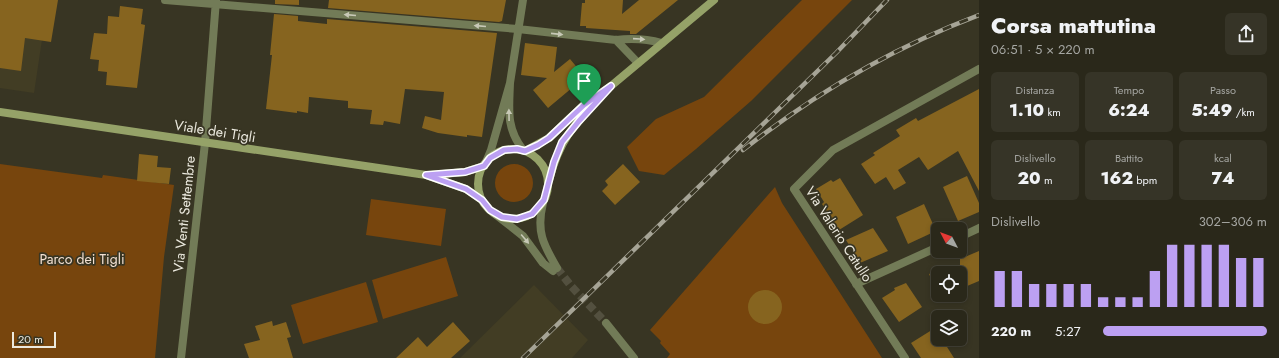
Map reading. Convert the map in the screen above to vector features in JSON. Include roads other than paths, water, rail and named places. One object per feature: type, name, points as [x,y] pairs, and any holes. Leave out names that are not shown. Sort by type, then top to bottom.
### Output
[{"type":"street","points":[[165,0],[216,2],[518,29],[616,40],[628,38],[651,40],[662,43]]},
{"type":"street","points":[[482,200],[479,189],[479,180],[491,150],[510,83],[524,0]]},
{"type":"street","name":"Viale dei Tigli","points":[[426,175],[465,172],[485,164],[497,153],[504,150],[510,149],[524,151],[549,138],[584,105],[611,86],[714,0]]},
{"type":"street","name":"Via Venti Settembre","points":[[181,358],[205,142],[216,2]]},
{"type":"street","points":[[616,40],[638,63]]},
{"type":"street","name":"Via Valerio Catullo","points":[[905,358],[794,189],[833,150],[979,69]]},
{"type":"street","points":[[510,83],[510,125],[516,142],[524,151],[534,156],[544,166],[548,183]]},
{"type":"street","name":"Viale dei Tigli","points":[[0,112],[426,175],[466,189],[482,200],[490,210],[509,219],[524,218],[532,214],[542,203],[548,192],[548,183],[558,151],[568,134],[611,86]]},
{"type":"street","points":[[496,214],[523,236],[543,263],[555,270],[542,240],[539,220],[542,203]]},
{"type":"street","points":[[967,234],[979,228]]},
{"type":"street","points":[[856,284],[931,250]]},
{"type":"street","points":[[606,323],[634,358]]},
{"type":"tunnel","points":[[557,268],[571,286],[606,323]]},
{"type":"railway","points":[[523,358],[836,53],[887,0]]},
{"type":"railway","points":[[743,150],[770,129],[826,91],[916,42],[979,15]]},
{"type":"park label","name":"Parco dei Tigli","points":[[82,259]]}]
